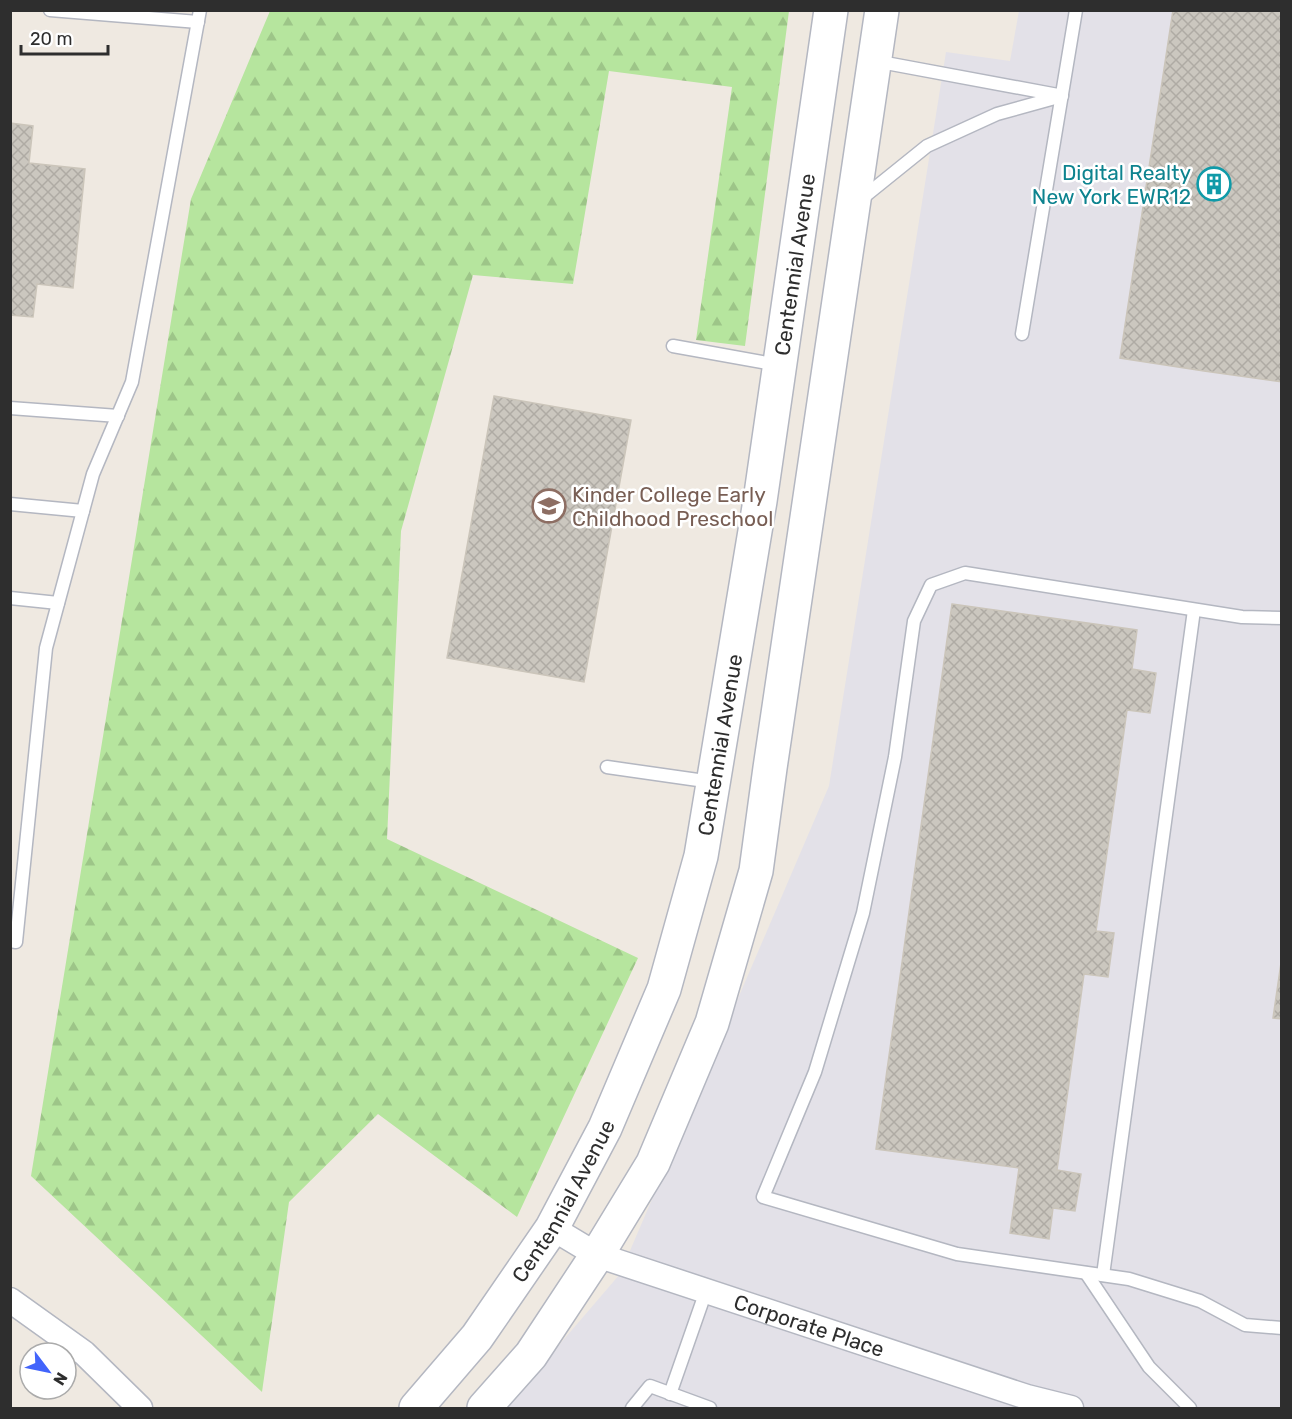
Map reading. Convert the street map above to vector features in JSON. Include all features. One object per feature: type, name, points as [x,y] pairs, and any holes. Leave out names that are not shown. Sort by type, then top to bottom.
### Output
[{"type":"main road","name":"Centennial Avenue","points":[[416,1408],[477,1337],[552,1228],[605,1128],[664,989],[701,856],[760,501],[831,10]]},
{"type":"main road","points":[[484,1408],[531,1354],[597,1255],[653,1163],[712,1023],[756,872],[882,10]]},
{"type":"street","name":"Corporate Place","points":[[552,1228],[597,1255],[1025,1403],[1071,1408]]},
{"type":"street","points":[[10,1300],[84,1353],[140,1408]]},
{"type":"lane","points":[[10,941],[16,942],[46,648],[93,474],[132,382],[199,16],[51,10]]},
{"type":"lane","points":[[1022,334],[1076,10]]},
{"type":"lane","points":[[875,61],[1062,96]]},
{"type":"lane","points":[[854,205],[927,146],[997,114],[1062,96]]},
{"type":"lane","points":[[673,346],[780,365]]},
{"type":"lane","points":[[10,408],[118,416]]},
{"type":"lane","points":[[10,504],[83,512]]},
{"type":"lane","points":[[1281,618],[1242,617],[965,573],[931,585],[914,621],[895,757],[863,913],[815,1072],[763,1197],[957,1254],[1129,1279],[1200,1301],[1245,1324],[1281,1328]]},
{"type":"lane","points":[[10,598],[58,603]]},
{"type":"lane","points":[[1102,1275],[1194,610]]},
{"type":"lane","points":[[607,767],[713,783]]},
{"type":"lane","points":[[1086,1273],[1149,1367],[1190,1408]]},
{"type":"lane","points":[[670,1394],[706,1291]]},
{"type":"lane","points":[[632,1408],[650,1386],[710,1408]]},
{"type":"shaded area","points":[[1019,11],[1281,11],[1281,1408],[505,1408],[620,1274],[829,786],[946,52],[1010,61]]},
{"type":"green space","points":[[270,11],[789,11],[745,346],[696,340],[732,87],[609,71],[573,284],[473,275],[401,531],[387,839],[638,958],[517,1217],[378,1114],[289,1202],[262,1392],[31,1176],[191,199]]},
{"type":"building","name":"Digital Realty New York EWR12","points":[[1173,10],[1282,10],[1282,382],[1120,358]]},
{"type":"building","points":[[10,123],[33,126],[29,163],[85,169],[73,288],[37,284],[33,317],[10,315]]},
{"type":"building","points":[[494,396],[631,420],[584,682],[447,658]]},
{"type":"building","points":[[952,604],[1137,630],[1132,669],[1156,673],[1150,713],[1127,710],[1096,931],[1114,933],[1108,977],[1084,974],[1057,1170],[1081,1174],[1075,1211],[1053,1208],[1049,1239],[1010,1233],[1019,1168],[876,1149]]},
{"type":"building","points":[[1282,956],[1282,1019],[1273,1018]]},
{"type":"place","name":"Digital Realty New York EWR12","points":[[1214,184]]},
{"type":"place","name":"Kinder College Early Childhood Preschool","points":[[549,506]]}]
